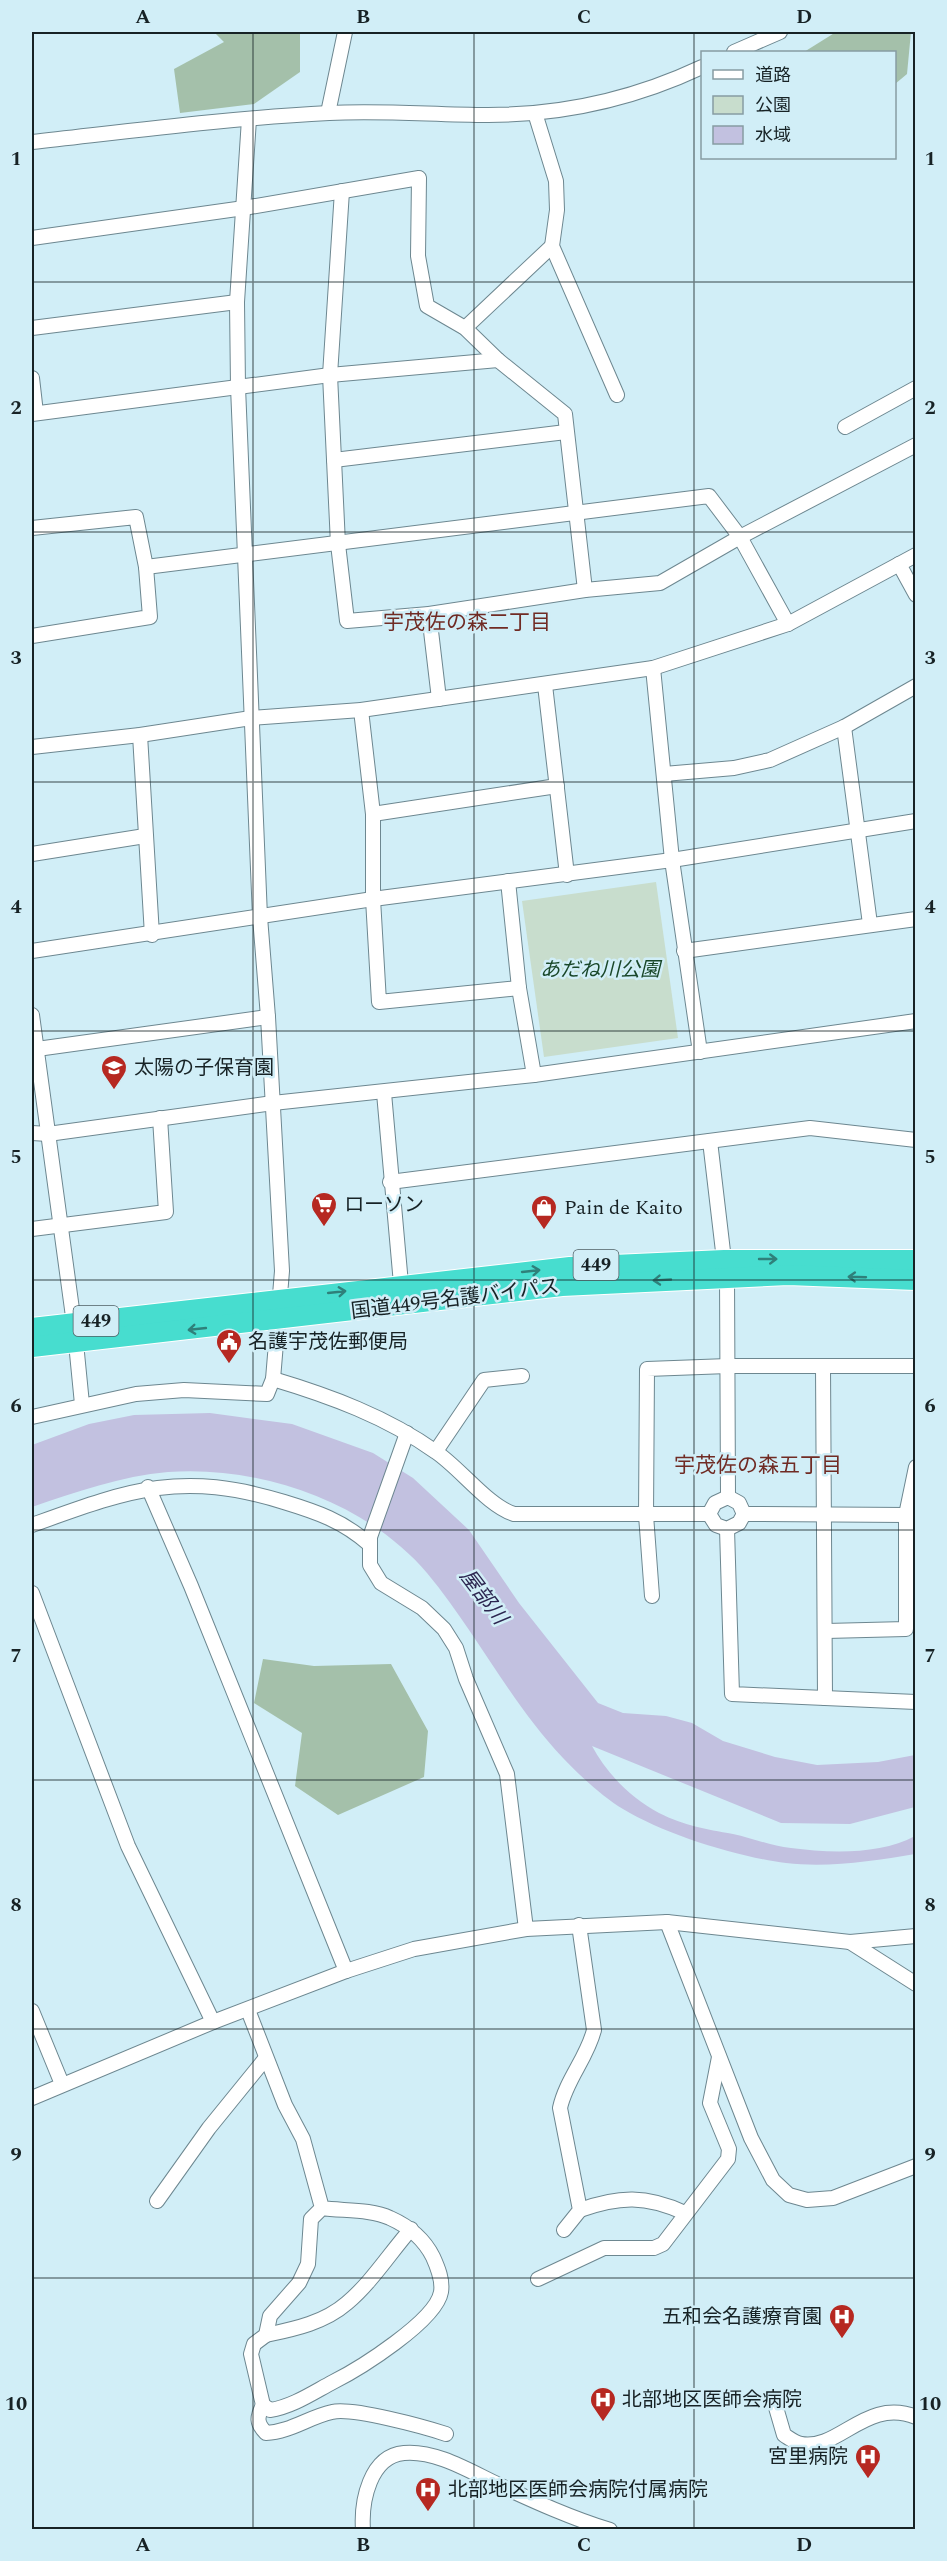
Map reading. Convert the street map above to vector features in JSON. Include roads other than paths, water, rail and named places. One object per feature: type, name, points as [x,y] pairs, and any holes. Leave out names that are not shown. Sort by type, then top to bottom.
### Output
[{"type":"highway","name":"国道449号名護バイパス","points":[[32,1347],[75,1333],[279,1298],[570,1267],[725,1268],[915,1260]]},
{"type":"highway","name":"国道449号名護バイパス","points":[[32,1328],[75,1333],[276,1320],[725,1268],[788,1275],[915,1280]]},
{"type":"street","points":[[328,113],[345,32]]},
{"type":"street","points":[[736,51],[780,32]]},
{"type":"street","points":[[32,142],[328,113],[381,111],[487,115],[536,113],[590,105],[634,93],[672,81],[701,67]]},
{"type":"street","points":[[536,113],[556,181],[557,210],[552,246],[617,395]]},
{"type":"street","points":[[32,1417],[82,1404],[136,1394],[184,1390],[267,1394],[273,1378],[276,1320],[282,1271],[260,917],[243,554],[238,387],[237,302],[249,119]]},
{"type":"street","points":[[32,238],[244,208],[419,178],[418,256],[428,306],[465,328],[498,360],[565,414],[585,590]]},
{"type":"street","points":[[342,191],[330,375],[338,544],[347,621],[429,614],[585,590],[660,583],[740,537],[915,445]]},
{"type":"street","points":[[465,328],[552,246]]},
{"type":"street","points":[[32,328],[237,302]]},
{"type":"street","points":[[32,378],[34,413],[330,375],[498,360]]},
{"type":"street","points":[[845,427],[915,388]]},
{"type":"street","points":[[334,460],[566,432]]},
{"type":"street","points":[[146,567],[709,496],[740,537],[788,624]]},
{"type":"street","points":[[32,528],[136,517],[146,567],[150,617],[32,636]]},
{"type":"street","points":[[32,747],[140,735],[251,718],[361,710],[653,668],[788,624],[915,555]]},
{"type":"street","points":[[899,564],[915,595]]},
{"type":"street","points":[[429,614],[439,699]]},
{"type":"street","points":[[653,668],[672,860],[700,1052]]},
{"type":"street","points":[[545,685],[567,874]]},
{"type":"street","points":[[664,774],[734,768],[770,760],[844,727],[915,686]]},
{"type":"street","points":[[361,710],[373,814],[373,899],[379,1002],[519,988]]},
{"type":"street","points":[[844,727],[870,924]]},
{"type":"street","points":[[140,735],[152,935]]},
{"type":"street","points":[[373,814],[557,786]]},
{"type":"street","points":[[32,951],[152,935],[373,899],[672,860],[859,828],[915,821]]},
{"type":"street","points":[[32,854],[145,836]]},
{"type":"street","points":[[508,881],[519,988],[534,1075]]},
{"type":"street","points":[[684,951],[915,919]]},
{"type":"street","points":[[32,1015],[75,1333],[82,1404]]},
{"type":"street","points":[[37,1049],[268,1017]]},
{"type":"street","points":[[32,1133],[48,1134],[273,1103],[384,1093],[534,1075],[915,1021]]},
{"type":"street","points":[[384,1093],[390,1182],[401,1284]]},
{"type":"street","points":[[32,1229],[166,1212],[160,1118]]},
{"type":"street","points":[[390,1182],[810,1128],[915,1140]]},
{"type":"street","points":[[710,1141],[725,1268],[728,1497]]},
{"type":"street","points":[[652,1596],[646,1515],[647,1369],[728,1366],[915,1366]]},
{"type":"street","points":[[823,1366],[825,1698]]},
{"type":"street","points":[[436,1451],[484,1380],[522,1376]]},
{"type":"street","points":[[273,1378],[333,1397],[407,1433],[459,1469],[503,1511],[514,1514],[709,1514]]},
{"type":"street","points":[[407,1433],[370,1541],[370,1565],[381,1583],[422,1608],[444,1629],[456,1648],[485,1728],[507,1774],[526,1929]]},
{"type":"street","points":[[826,1631],[906,1629],[906,1515],[915,1467]]},
{"type":"street","points":[[32,1525],[104,1499],[148,1487],[197,1484],[237,1488],[309,1510],[349,1527],[370,1541]]},
{"type":"street","points":[[148,1487],[191,1586],[346,1971]]},
{"type":"street","points":[[709,1514],[715,1503],[728,1497]]},
{"type":"street","points":[[728,1497],[739,1503],[744,1514]]},
{"type":"street","points":[[709,1514],[716,1525],[727,1529],[739,1523],[744,1514]]},
{"type":"street","points":[[744,1514],[906,1515]]},
{"type":"street","points":[[727,1529],[732,1694],[915,1702]]},
{"type":"street","points":[[32,1593],[128,1846],[213,2022]]},
{"type":"street","points":[[667,1922],[752,2138],[773,2181],[789,2195],[807,2200],[833,2198],[915,2166]]},
{"type":"street","points":[[32,2098],[213,2022],[346,1971],[414,1949],[526,1929],[667,1922],[850,1942],[915,1936]]},
{"type":"street","points":[[579,1925],[594,2030],[590,2044],[562,2097],[560,2108],[580,2210]]},
{"type":"street","points":[[850,1942],[915,1984]]},
{"type":"street","points":[[248,2010],[266,2059],[303,2139],[322,2208]]},
{"type":"street","points":[[32,2011],[62,2084]]},
{"type":"street","points":[[538,2279],[604,2248],[654,2248],[663,2244],[728,2159],[729,2149],[710,2103],[719,2057]]},
{"type":"street","points":[[157,2201],[209,2128],[266,2059]]},
{"type":"street","points":[[564,2230],[580,2210],[608,2200],[626,2198],[670,2206],[685,2213]]},
{"type":"street","points":[[322,2208],[388,2217],[411,2229],[431,2253],[438,2267],[441,2294],[436,2306],[391,2346],[346,2376],[278,2409],[270,2410],[263,2405],[250,2354],[254,2344],[266,2335],[300,2328],[326,2317],[347,2303],[411,2229]]},
{"type":"street","points":[[266,2335],[270,2316],[299,2283],[308,2264],[311,2219],[322,2208]]},
{"type":"street","points":[[775,2404],[784,2435],[799,2444],[810,2444],[830,2437],[882,2412],[896,2411],[915,2417]]},
{"type":"street","points":[[263,2405],[257,2416],[259,2426],[266,2433],[279,2433],[336,2410],[425,2427],[446,2434]]},
{"type":"street","points":[[363,2529],[372,2475],[378,2465],[404,2452],[443,2460],[580,2521],[610,2529]]},
{"type":"water","name":"屋部川","points":[[210,1413],[292,1424],[373,1453],[413,1478],[469,1530],[519,1603],[598,1703],[623,1713],[666,1716],[692,1723],[723,1741],[775,1757],[817,1765],[878,1762],[915,1755],[915,1807],[850,1824],[781,1823],[592,1746],[612,1776],[629,1793],[649,1807],[668,1817],[695,1826],[776,1846],[806,1850],[855,1851],[887,1847],[915,1836],[915,1854],[834,1864],[786,1863],[746,1856],[702,1843],[659,1827],[623,1809],[584,1778],[544,1736],[427,1573],[402,1548],[374,1526],[343,1508],[309,1493],[274,1482],[238,1475],[203,1471],[168,1472],[116,1481],[32,1507],[32,1445],[89,1424],[134,1415]]},
{"type":"place","name":"太陽の子保育園","points":[[114,1091]]},
{"type":"place","name":"ローソン","points":[[324,1228]]},
{"type":"place","name":"Pain de Kaito","points":[[544,1231]]},
{"type":"place","name":"名護宇茂佐郵便局","points":[[229,1365]]},
{"type":"place","name":"五和会名護療育園","points":[[842,2340]]},
{"type":"place","name":"北部地区医師会病院","points":[[603,2423]]},
{"type":"place","name":"宮里病院","points":[[868,2480]]},
{"type":"place","name":"北部地区医師会病院付属病院","points":[[428,2513]]},
{"type":"district","name":"宇茂佐の森二丁目","points":[[467,623]]},
{"type":"district","name":"宇茂佐の森五丁目","points":[[758,1466]]},
{"type":"park label","name":"あだね川公園","points":[[600,970]]}]
